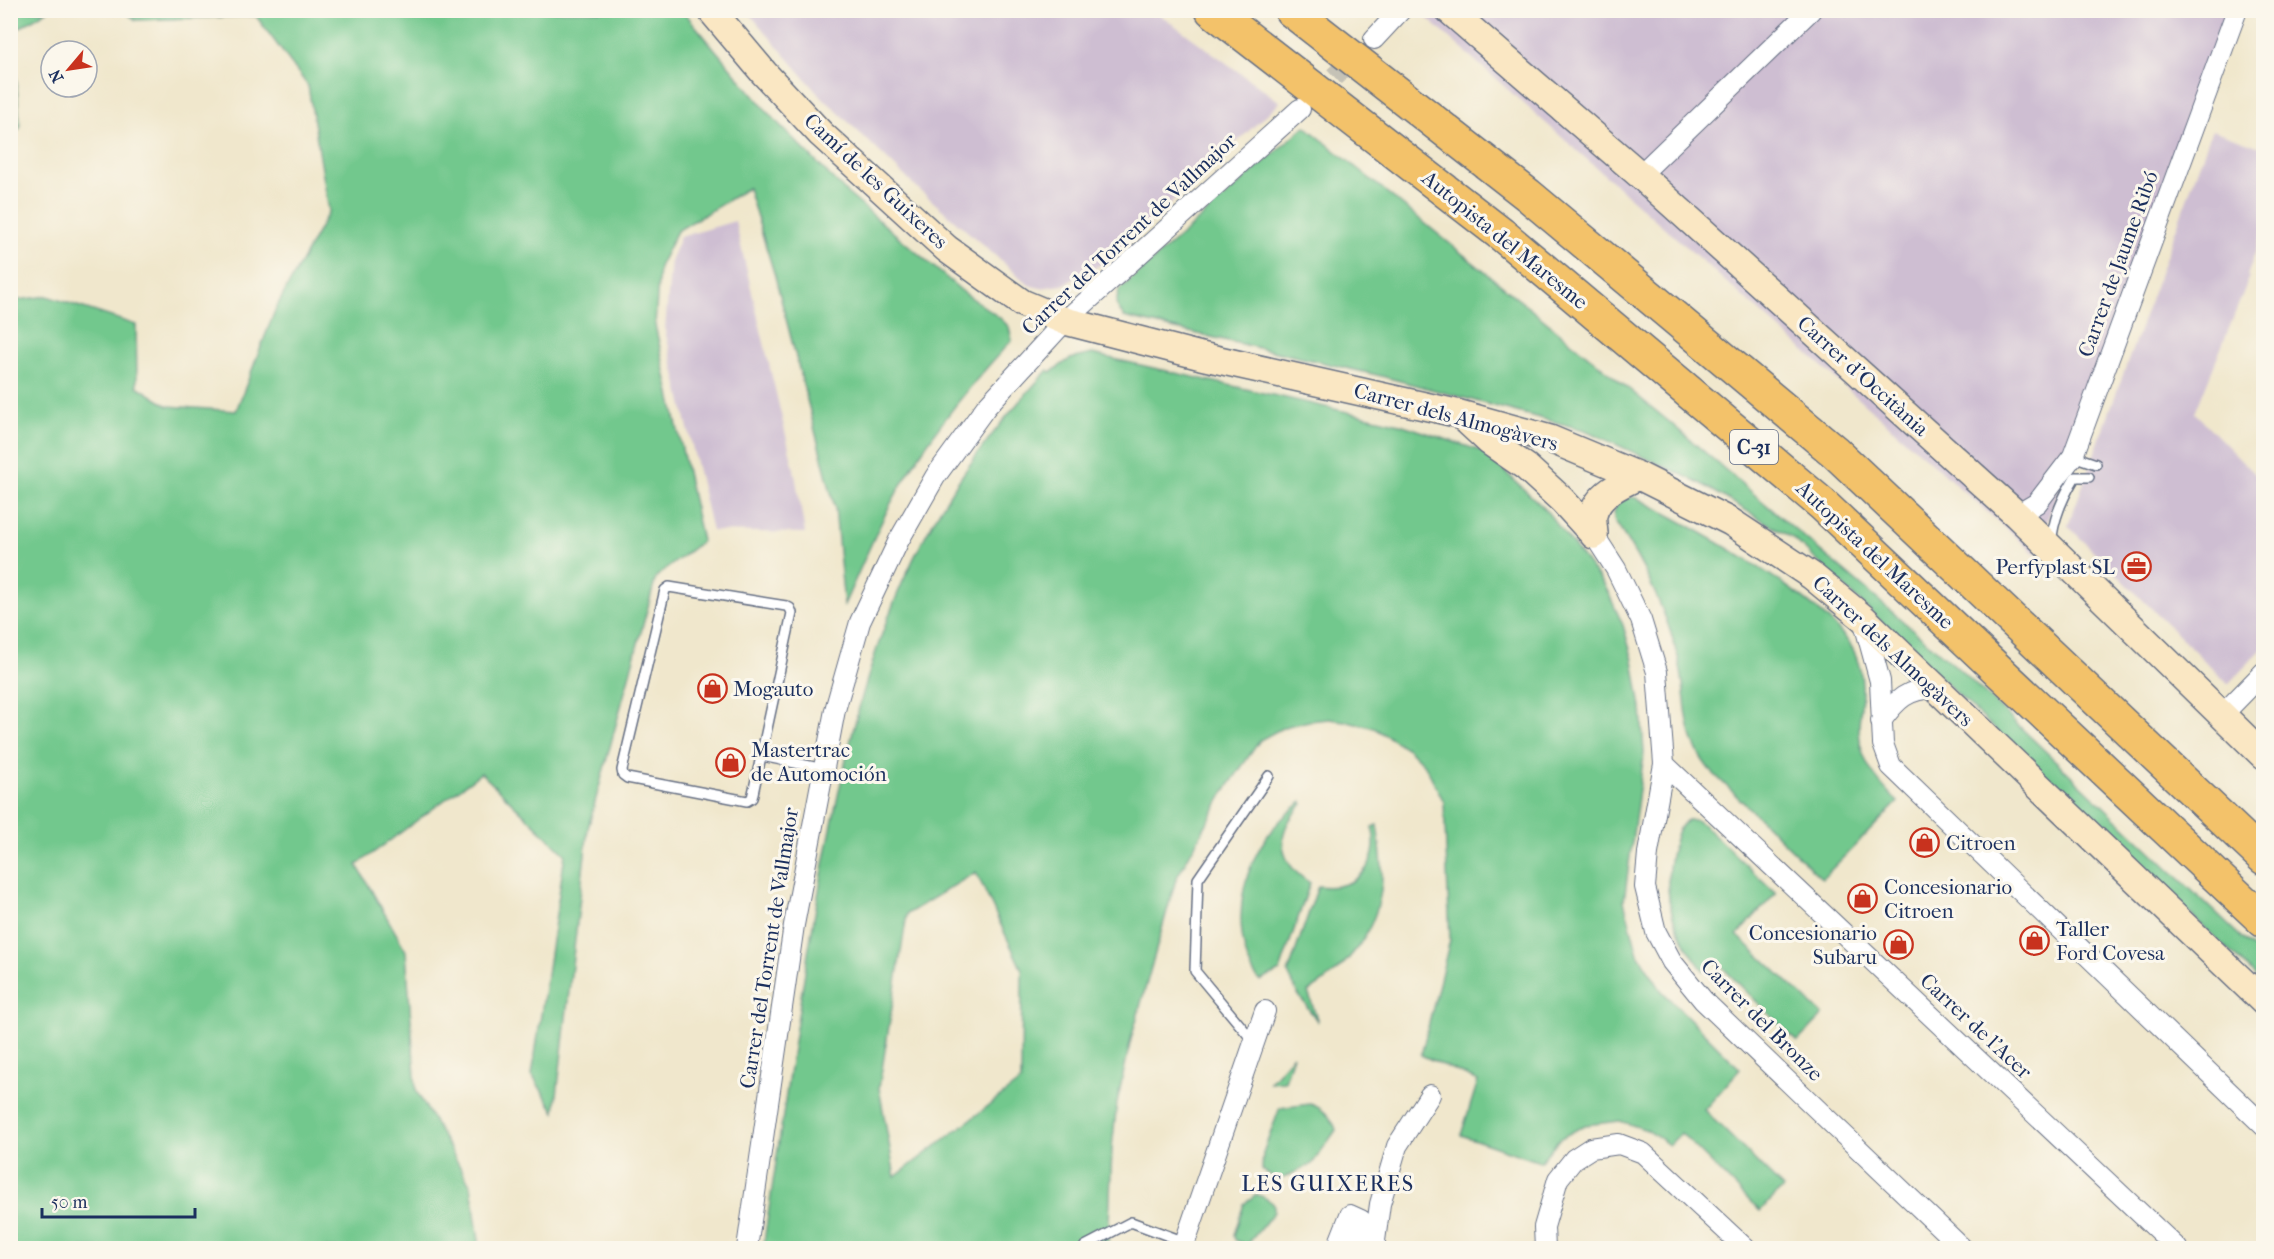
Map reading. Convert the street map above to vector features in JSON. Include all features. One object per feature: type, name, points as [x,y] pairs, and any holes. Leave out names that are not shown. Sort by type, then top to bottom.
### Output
[{"type":"highway","name":"Autopista del Maresme","points":[[1212,10],[1501,234],[1822,504],[2264,921]]},
{"type":"highway","name":"C-31","points":[[1291,10],[1528,195],[1835,452],[2264,858]]},
{"type":"street","name":"Camí de les Guixeres","points":[[711,10],[764,73],[822,134],[947,249],[1022,303],[1065,321]]},
{"type":"street","points":[[1374,39],[1401,10]]},
{"type":"street","name":"Carrer d'Occitània","points":[[1449,10],[1640,175],[2017,515],[2264,756]]},
{"type":"street","points":[[1640,175],[1811,10]]},
{"type":"street","name":"Carrer de Jaume Ribó","points":[[2017,515],[2037,503],[2073,456],[2237,10]]},
{"type":"street","name":"Carrer del Torrent de Vallmajor","points":[[747,1248],[794,925],[835,710],[860,622],[899,540],[935,477],[986,407],[1065,321],[1300,109]]},
{"type":"street","name":"Carrer dels Almogàvers","points":[[1065,321],[1201,356],[1460,414],[1550,439],[1639,476],[1731,522],[1812,576],[1863,618],[2264,1002]]},
{"type":"street","points":[[1460,414],[1490,442],[1526,467],[1562,500],[1594,535]]},
{"type":"street","points":[[1594,535],[1593,515],[1605,494],[1639,476]]},
{"type":"street","name":"Carrer del Bronze","points":[[1594,535],[1616,569],[1641,620],[1657,672],[1664,764],[1648,853],[1645,887],[1656,932],[1672,962],[1703,1000],[1962,1248]]},
{"type":"street","points":[[1863,618],[1880,681],[1883,744],[1891,766],[2264,1126]]},
{"type":"street","points":[[2223,714],[2264,672]]},
{"type":"street","points":[[1881,721],[1892,705],[1916,689],[1935,688]]},
{"type":"street","name":"Carrer de l'Acer","points":[[1664,764],[2177,1248]]},
{"type":"street","points":[[1184,1245],[1265,1011]]},
{"type":"street","points":[[1374,1248],[1380,1204],[1397,1146],[1430,1095]]},
{"type":"street","points":[[1545,1248],[1544,1227],[1558,1179],[1574,1159],[1591,1148],[1619,1144],[1643,1153],[1745,1248]]},
{"type":"street","points":[[1337,1248],[1350,1215],[1362,1220],[1360,1248]]},
{"type":"lane","points":[[2073,456],[2096,464]]},
{"type":"lane","points":[[2089,477],[2074,477],[2054,522],[2052,536],[2090,585]]},
{"type":"lane","points":[[666,588],[790,608],[792,613],[762,756],[752,798],[747,801],[623,776],[622,770],[666,588]]},
{"type":"lane","points":[[762,756],[824,769]]},
{"type":"lane","points":[[1254,1042],[1195,971],[1198,879],[1269,776]]},
{"type":"lane","points":[[1084,1248],[1131,1222],[1184,1245]]},
{"type":"shaded area","points":[[747,11],[1155,11],[1280,102],[1111,259],[1063,285],[1040,288],[1029,285],[915,186],[818,93]]},
{"type":"shaded area","points":[[1419,11],[2234,11],[2035,554],[1616,185]]},
{"type":"shaded area","points":[[2212,130],[2263,148],[2263,230],[2247,276],[2249,278],[2195,413],[2263,482],[2263,648],[2228,684],[2068,526]]},
{"type":"shaded area","points":[[735,221],[794,469],[805,533],[712,531],[665,330],[671,259],[680,237]]},
{"type":"shaded area","points":[[2263,694],[2263,731],[2257,725],[2256,702]]},
{"type":"green space","points":[[11,10],[47,11],[13,32],[20,128],[11,137]]},
{"type":"green space","points":[[123,11],[683,11],[770,115],[847,193],[962,291],[1000,318],[1009,327],[1012,340],[961,398],[916,461],[884,517],[844,605],[835,508],[775,276],[748,188],[677,231],[659,267],[655,325],[702,541],[656,577],[588,828],[555,1112],[532,1075],[565,854],[481,773],[357,865],[406,951],[416,1090],[471,1186],[480,1248],[11,1248],[11,301],[47,296],[136,325],[137,386],[168,406],[236,411],[276,308],[329,211],[308,86],[256,16],[136,20]]},
{"type":"green space","points":[[1305,126],[1667,420],[1959,669],[2263,958],[2263,983],[1794,539],[1700,483],[1585,430],[1381,376],[1124,317],[1116,304],[1119,290]]},
{"type":"green space","points":[[1092,354],[1400,424],[1484,452],[1545,509],[1605,586],[1623,625],[1633,660],[1641,707],[1644,753],[1624,901],[1638,954],[1661,990],[1740,1069],[1704,1110],[1783,1188],[1760,1211],[1681,1133],[1669,1145],[1647,1130],[1620,1121],[1585,1125],[1559,1139],[1540,1162],[1461,1135],[1478,1081],[1421,1055],[1450,940],[1444,802],[1426,767],[1408,749],[1374,728],[1329,719],[1284,727],[1260,740],[1225,791],[1176,879],[1131,1039],[1117,1102],[1112,1148],[1108,1248],[763,1248],[803,983],[822,877],[853,731],[880,639],[918,550],[967,468],[1048,370],[1051,372],[1070,359]],"holes":[[[976,872],[1022,970],[1021,1081],[895,1177],[879,1088],[907,914]]]},
{"type":"green space","points":[[1629,497],[1637,498],[1724,546],[1792,590],[1821,613],[1843,635],[1856,656],[1862,685],[1859,728],[1863,753],[1880,783],[1898,802],[1822,879],[1709,769],[1700,756],[1689,729],[1678,657],[1667,621],[1644,569],[1614,520],[1617,505],[1621,500]]},
{"type":"green space","points":[[1302,802],[1303,804],[1287,825],[1283,846],[1291,866],[1310,883],[1280,971],[1260,981],[1252,971],[1247,959],[1242,934],[1241,915],[1247,877],[1263,843],[1274,828]]},
{"type":"green space","points":[[1688,820],[1701,823],[1776,893],[1737,935],[1823,1015],[1797,1042],[1715,960],[1704,971],[1693,957],[1677,928],[1669,898],[1669,865],[1678,831],[1681,825]]},
{"type":"green space","points":[[1377,825],[1382,874],[1378,906],[1365,936],[1346,962],[1308,992],[1318,1022],[1298,994],[1288,973],[1318,886],[1344,885],[1363,873],[1373,853],[1372,827]]},
{"type":"green space","points":[[1293,1055],[1285,1081],[1270,1082]]},
{"type":"green space","points":[[1310,1104],[1326,1114],[1336,1130],[1312,1164],[1279,1180],[1262,1170],[1263,1153],[1279,1110]]},
{"type":"green space","points":[[1255,1195],[1274,1204],[1274,1212],[1247,1245],[1235,1240],[1234,1235],[1244,1204]]},
{"type":"tunnel","points":[[1312,97],[1361,52]]},
{"type":"place","name":"Perfyplast SL","points":[[2136,567]]},
{"type":"place","name":"Mogauto","points":[[712,689]]},
{"type":"place","name":"Mastertrac de Automoción","points":[[730,762]]},
{"type":"place","name":"Citroen","points":[[1925,843]]},
{"type":"place","name":"Concesionario Citroen","points":[[1863,899]]},
{"type":"place","name":"Taller Ford Covesa","points":[[2035,941]]},
{"type":"place","name":"Concesionario Subaru","points":[[1898,945]]},
{"type":"district","name":"LES GUIXERES","points":[[1328,1183]]}]
